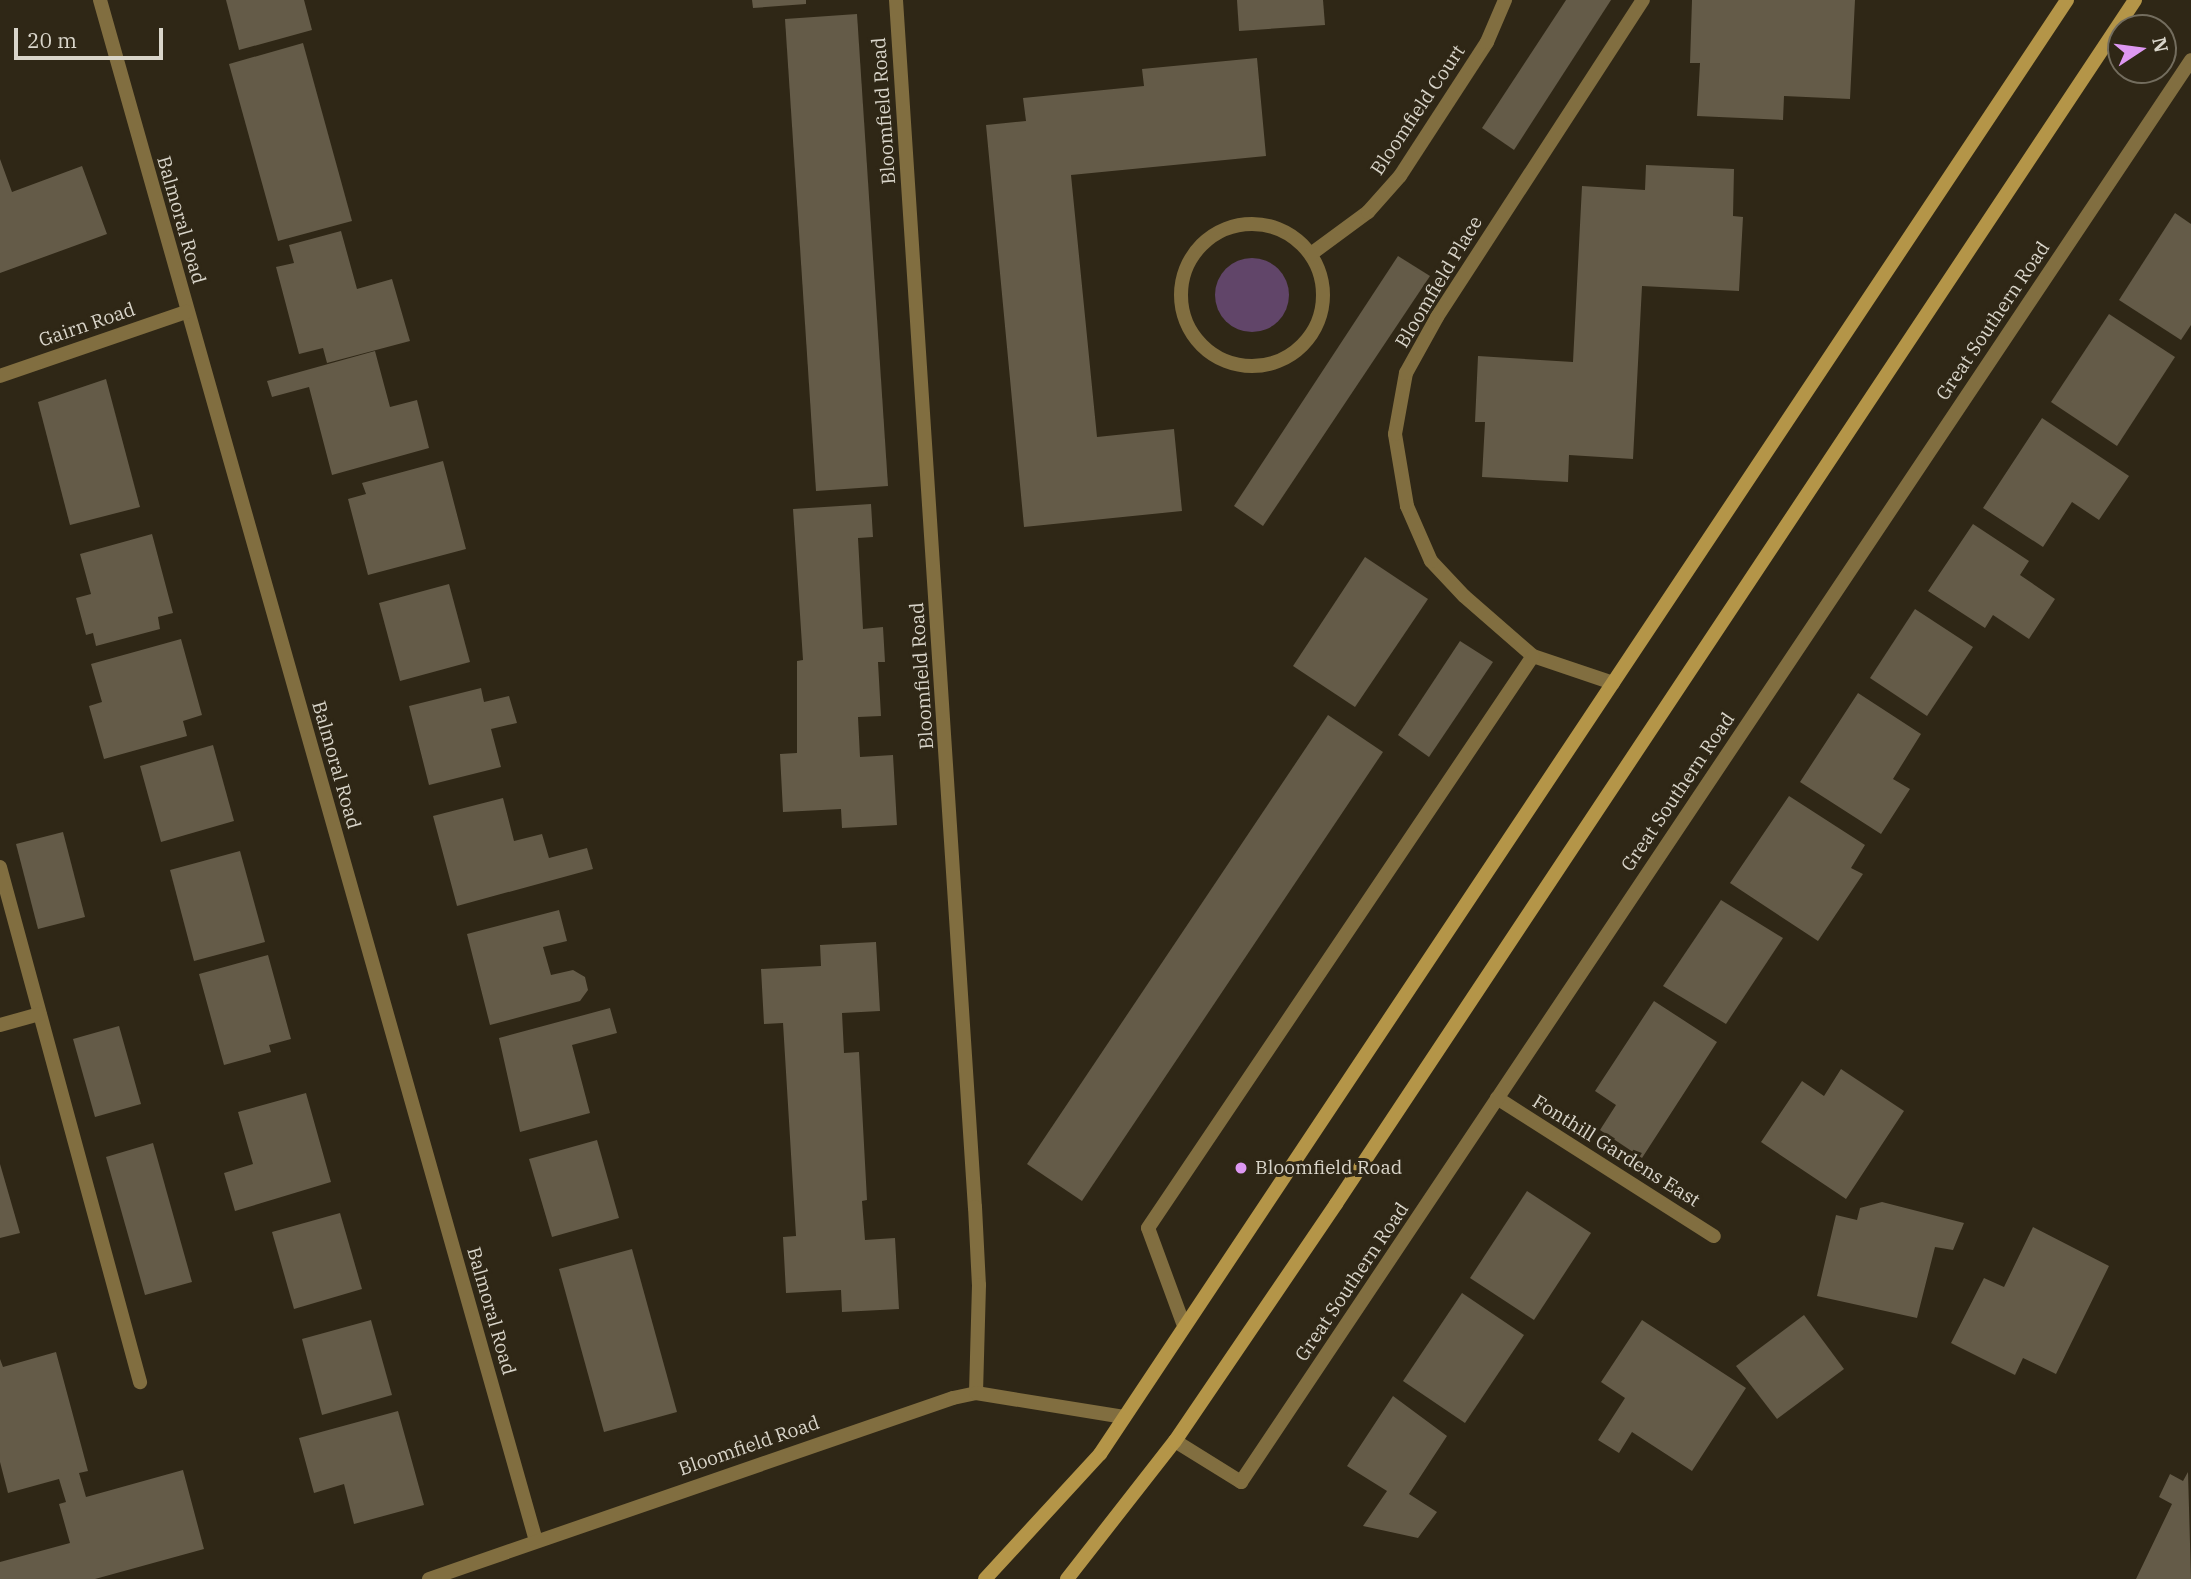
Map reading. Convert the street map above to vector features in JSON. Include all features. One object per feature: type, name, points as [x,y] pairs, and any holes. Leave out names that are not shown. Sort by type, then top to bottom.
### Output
[{"type":"main road","points":[[985,1579],[1100,1454],[1183,1323],[1295,1166],[2067,0]]},
{"type":"main road","points":[[1067,1579],[1175,1441],[2135,0]]},
{"type":"street","name":"Balmoral Road","points":[[100,0],[186,312],[536,1541]]},
{"type":"street","name":"Bloomfield Road","points":[[896,0],[975,1208],[979,1285],[976,1393]]},
{"type":"street","name":"Bloomfield Court","points":[[1311,254],[1368,212],[1400,176],[1487,42],[1505,0]]},
{"type":"street","name":"Bloomfield Place","points":[[1614,683],[1532,656],[1464,596],[1431,561],[1420,540],[1397,467],[1399,400],[1406,373],[1437,317],[1643,0]]},
{"type":"street","name":"Great Southern Road","points":[[1175,1441],[1241,1482],[2191,60]]},
{"type":"street","points":[[1246,223],[1272,225],[1294,236],[1311,254],[1321,277],[1324,302],[1318,326],[1293,353],[1258,367],[1233,364],[1210,353],[1193,336],[1182,313],[1181,288],[1187,264],[1202,243],[1222,229],[1246,223]]},
{"type":"street","name":"Gairn Road","points":[[0,376],[186,312]]},
{"type":"street","points":[[1183,1323],[1148,1228],[1532,656]]},
{"type":"street","points":[[0,867],[139,1382]]},
{"type":"street","points":[[0,1025],[40,1014]]},
{"type":"street","name":"Fonthill Gardens East","points":[[1497,1098],[1714,1236]]},
{"type":"street","name":"Bloomfield Road","points":[[429,1579],[875,1422],[976,1393],[1124,1417]]},
{"type":"shaded area","points":[[1245,258],[1259,258],[1273,264],[1283,274],[1289,295],[1287,309],[1273,326],[1259,332],[1245,332],[1231,326],[1221,316],[1215,302],[1215,288],[1221,274],[1231,264]]},
{"type":"building","points":[[226,0],[304,0],[312,30],[239,50]]},
{"type":"building","points":[[752,0],[806,0],[806,4],[753,8]]},
{"type":"building","points":[[1237,0],[1323,0],[1325,25],[1239,31]]},
{"type":"building","points":[[1566,0],[1611,0],[1514,150],[1482,128]]},
{"type":"building","points":[[1692,0],[1855,0],[1850,99],[1784,96],[1783,120],[1697,116],[1700,63],[1690,63]]},
{"type":"building","points":[[857,14],[888,486],[816,491],[785,19]]},
{"type":"building","points":[[303,43],[352,221],[278,241],[229,64]]},
{"type":"building","points":[[1257,58],[1266,156],[1071,175],[1097,437],[1174,429],[1182,511],[1024,527],[986,125],[1026,121],[1023,98],[1144,86],[1142,69]]},
{"type":"building","points":[[0,159],[12,192],[82,166],[107,234],[0,273]]},
{"type":"building","points":[[1646,165],[1734,169],[1733,216],[1743,217],[1739,291],[1642,286],[1633,459],[1569,455],[1568,482],[1482,477],[1485,422],[1475,422],[1478,356],[1573,362],[1582,186],[1645,190]]},
{"type":"building","points":[[2175,213],[2191,224],[2191,325],[2181,340],[2119,300]]},
{"type":"building","points":[[341,231],[357,289],[392,279],[410,341],[327,363],[323,348],[299,354],[276,267],[294,263],[289,245]]},
{"type":"building","points":[[1398,256],[1430,276],[1263,526],[1234,506]]},
{"type":"building","points":[[2109,314],[2175,357],[2117,446],[2051,402]]},
{"type":"building","points":[[375,351],[390,407],[417,400],[429,448],[332,475],[309,387],[272,397],[267,381]]},
{"type":"building","points":[[106,379],[140,507],[70,525],[38,402]]},
{"type":"building","points":[[2042,418],[2129,476],[2099,520],[2072,502],[2043,547],[1983,508]]},
{"type":"building","points":[[443,461],[466,549],[368,575],[348,499],[366,494],[362,483]]},
{"type":"building","points":[[871,504],[873,537],[858,538],[863,629],[883,627],[885,662],[878,662],[881,716],[858,717],[860,757],[893,755],[897,825],[842,828],[841,809],[783,812],[780,754],[797,753],[797,661],[803,660],[793,509]]},
{"type":"building","points":[[1973,524],[2029,561],[2020,575],[2055,599],[2029,639],[1993,615],[1985,628],[1928,591]]},
{"type":"building","points":[[152,534],[173,613],[158,617],[160,629],[96,646],[93,633],[86,635],[76,598],[91,594],[80,554]]},
{"type":"building","points":[[1365,557],[1428,599],[1355,707],[1293,666]]},
{"type":"building","points":[[449,584],[470,662],[400,681],[379,603]]},
{"type":"building","points":[[1915,609],[1973,647],[1927,716],[1870,678]]},
{"type":"building","points":[[181,639],[202,715],[183,721],[187,736],[104,759],[89,706],[102,702],[91,664]]},
{"type":"building","points":[[1460,641],[1493,662],[1429,757],[1398,735]]},
{"type":"building","points":[[481,688],[484,702],[509,696],[517,723],[491,729],[501,767],[429,785],[409,706]]},
{"type":"building","points":[[1858,693],[1921,734],[1893,779],[1910,789],[1881,834],[1800,782]]},
{"type":"building","points":[[1328,715],[1383,752],[1082,1201],[1027,1164]]},
{"type":"building","points":[[213,745],[234,821],[161,842],[140,766]]},
{"type":"building","points":[[1789,796],[1865,845],[1851,868],[1863,874],[1818,941],[1730,883]]},
{"type":"building","points":[[503,798],[514,841],[542,834],[549,858],[587,848],[593,869],[457,906],[433,816]]},
{"type":"building","points":[[63,832],[85,917],[38,929],[16,844]]},
{"type":"building","points":[[240,851],[265,942],[194,961],[170,870]]},
{"type":"building","points":[[1721,900],[1783,938],[1726,1024],[1663,986]]},
{"type":"building","points":[[559,910],[567,941],[543,947],[551,975],[573,970],[585,977],[588,990],[580,1001],[490,1025],[467,934]]},
{"type":"building","points":[[876,942],[880,1011],[842,1013],[844,1053],[859,1052],[867,1200],[862,1201],[865,1240],[895,1238],[899,1309],[842,1312],[841,1290],[786,1293],[783,1237],[796,1236],[783,1023],[764,1024],[761,969],[821,966],[820,945]]},
{"type":"building","points":[[268,955],[291,1039],[269,1045],[271,1052],[224,1065],[199,974]]},
{"type":"building","points":[[1654,1001],[1717,1042],[1642,1158],[1600,1130],[1616,1105],[1595,1091]]},
{"type":"building","points":[[610,1008],[617,1033],[572,1045],[590,1113],[520,1132],[499,1038]]},
{"type":"building","points":[[119,1026],[141,1104],[95,1117],[73,1039]]},
{"type":"building","points":[[1841,1069],[1904,1111],[1846,1199],[1761,1142],[1802,1081],[1824,1096]]},
{"type":"building","points":[[306,1093],[331,1182],[235,1211],[224,1173],[253,1164],[238,1112]]},
{"type":"building","points":[[597,1140],[619,1218],[552,1237],[529,1159]]},
{"type":"building","points":[[153,1143],[192,1282],[145,1295],[106,1157]]},
{"type":"building","points":[[0,1164],[20,1233],[0,1238]]},
{"type":"building","points":[[1527,1191],[1591,1233],[1534,1320],[1470,1278]]},
{"type":"building","points":[[1882,1202],[1964,1223],[1953,1250],[1935,1247],[1917,1318],[1817,1296],[1836,1215],[1857,1220],[1860,1208]]},
{"type":"building","points":[[340,1213],[362,1289],[294,1309],[272,1232]]},
{"type":"building","points":[[2033,1227],[2109,1266],[2056,1374],[2023,1358],[2015,1375],[1951,1343],[1984,1278],[2004,1287]]},
{"type":"building","points":[[632,1249],[677,1412],[604,1432],[559,1269]]},
{"type":"building","points":[[1462,1293],[1524,1335],[1465,1423],[1403,1381]]},
{"type":"building","points":[[1804,1315],[1844,1369],[1777,1419],[1736,1366]]},
{"type":"building","points":[[371,1320],[392,1395],[322,1415],[302,1339]]},
{"type":"building","points":[[1642,1320],[1746,1388],[1692,1471],[1632,1432],[1619,1453],[1598,1440],[1625,1398],[1601,1382]]},
{"type":"building","points":[[56,1352],[88,1471],[79,1473],[86,1497],[183,1470],[204,1549],[95,1579],[0,1579],[0,1562],[70,1543],[59,1504],[66,1502],[59,1479],[8,1493],[0,1462],[0,1359],[3,1367]]},
{"type":"building","points":[[1393,1396],[1447,1436],[1409,1494],[1437,1512],[1418,1538],[1363,1526],[1387,1491],[1347,1466]]},
{"type":"building","points":[[398,1411],[424,1505],[354,1524],[344,1484],[314,1493],[299,1438]]},
{"type":"building","points":[[2188,1472],[2191,1579],[2136,1579],[2172,1504],[2159,1497],[2170,1474],[2183,1481]]},
{"type":"place","name":"Bloomfield Road","points":[[1241,1168]]}]
